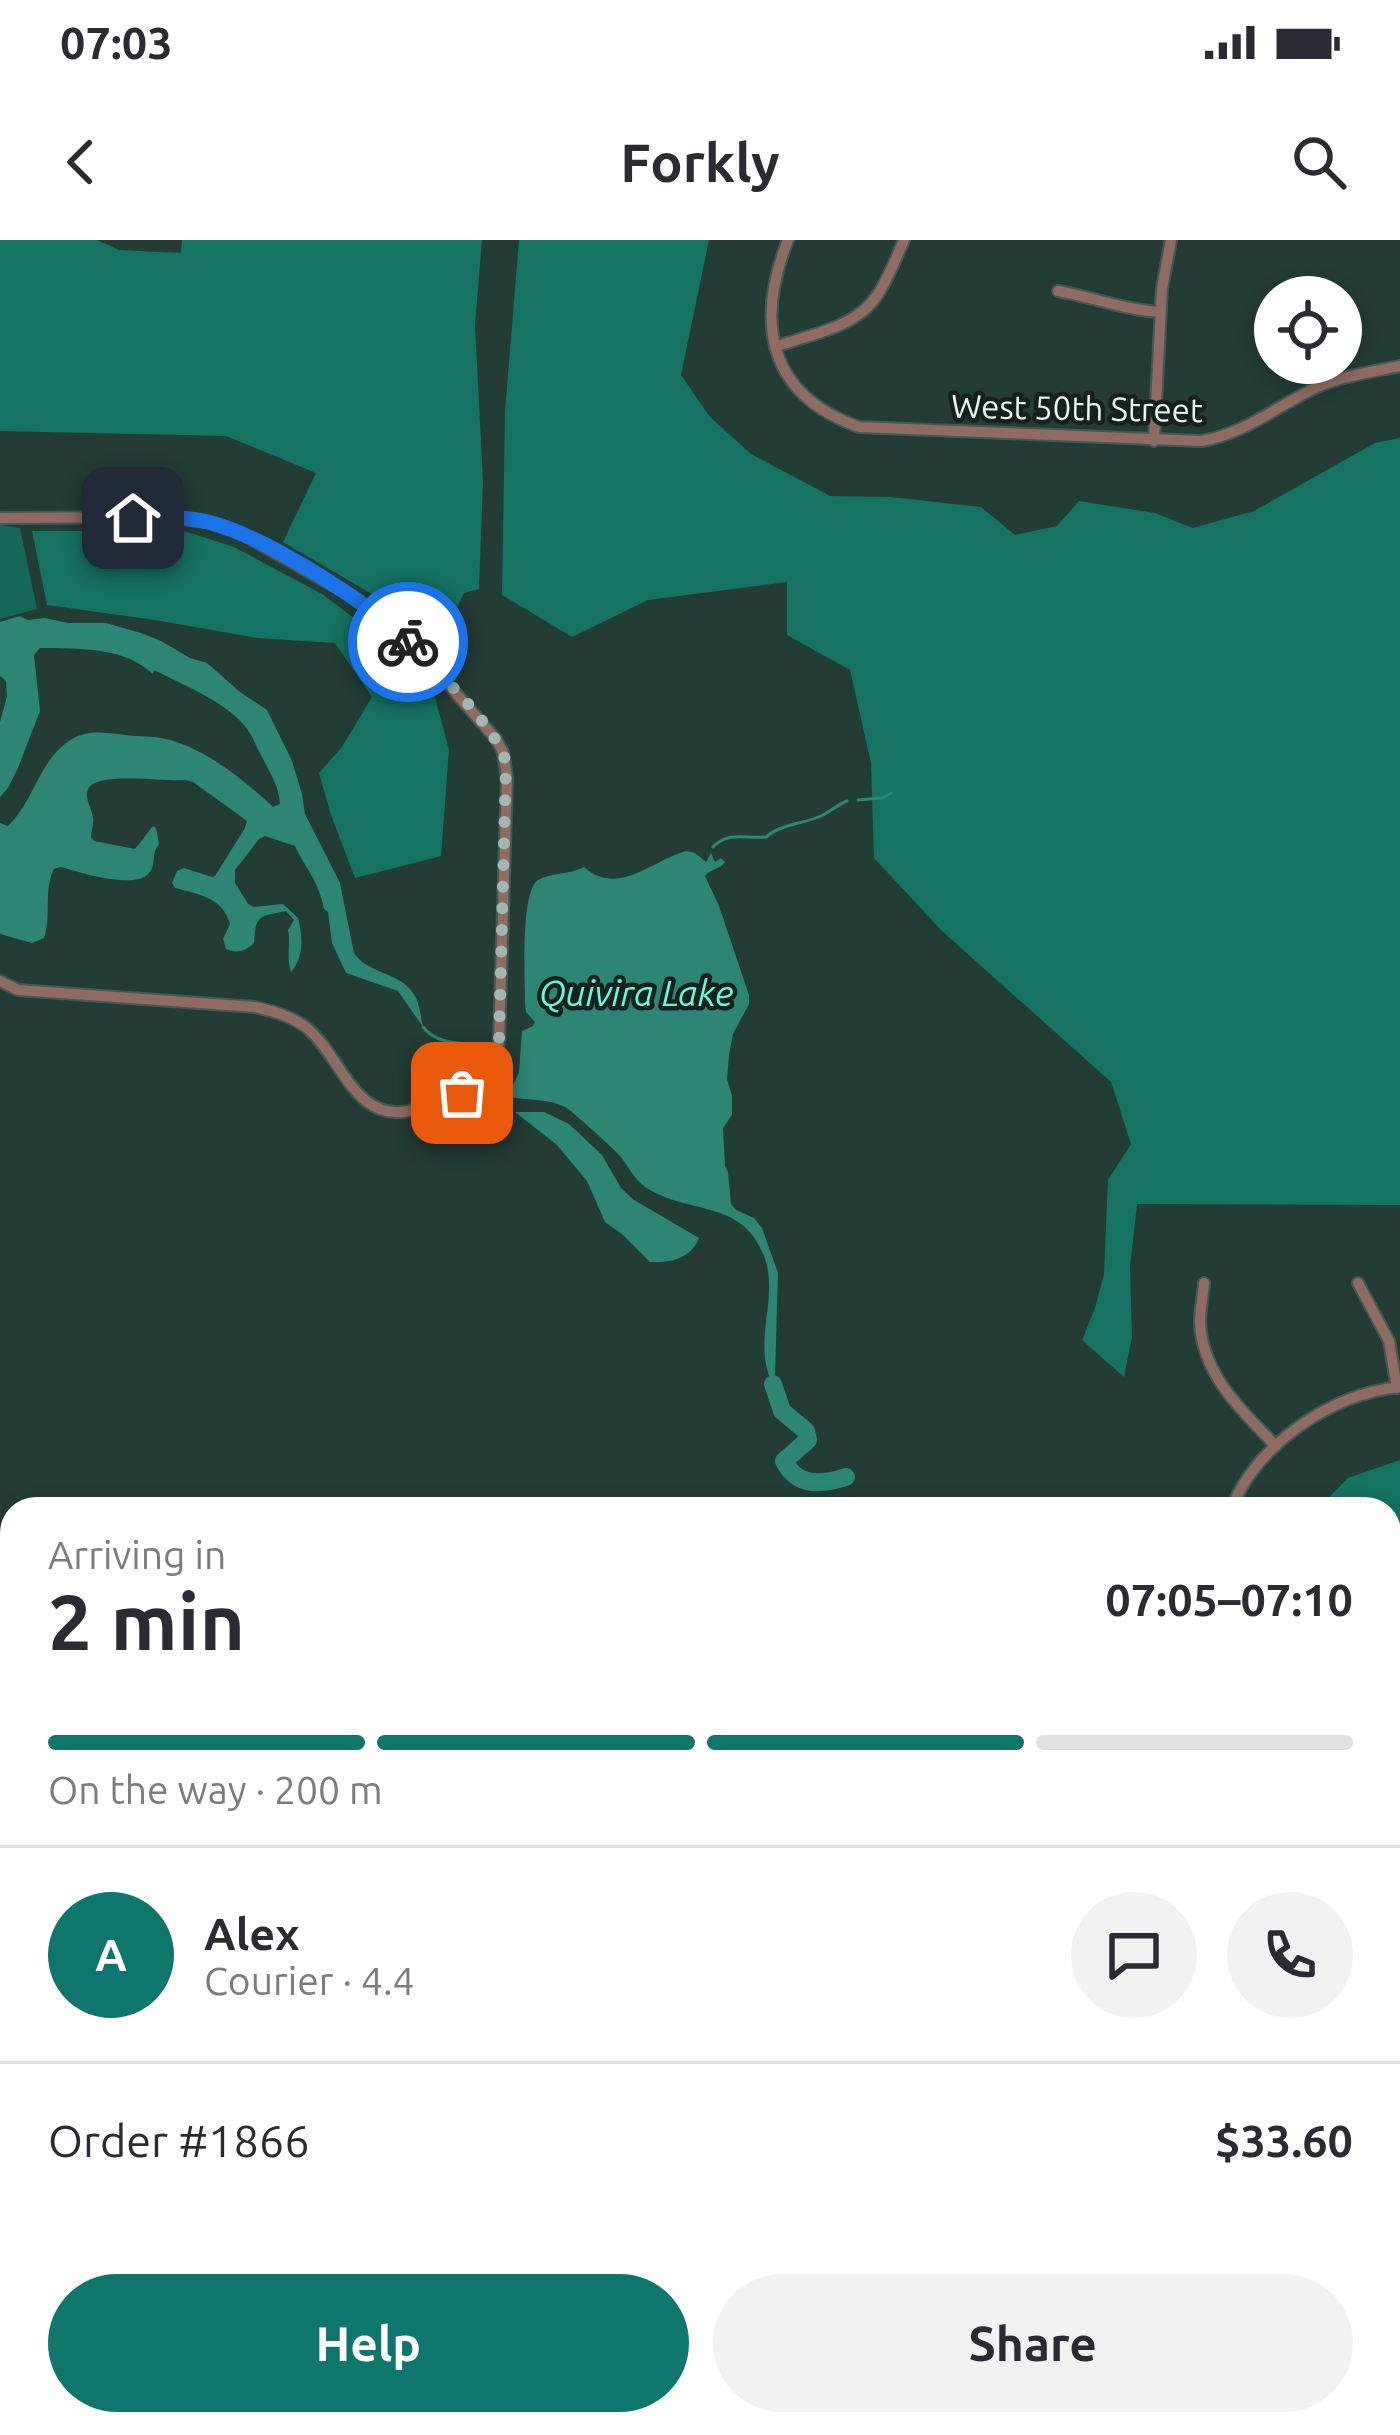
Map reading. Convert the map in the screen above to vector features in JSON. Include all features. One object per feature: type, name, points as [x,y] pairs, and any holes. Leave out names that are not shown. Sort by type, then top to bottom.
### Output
[{"type":"street","points":[[788,240],[770,301],[775,346],[861,314],[876,298],[904,240]]},
{"type":"street","points":[[1154,441],[1163,275],[1171,240]]},
{"type":"street","points":[[1058,291],[1160,312]]},
{"type":"street","name":"West 50th Street","points":[[775,346],[799,391],[828,415],[859,427],[1154,441],[1227,436],[1336,380],[1400,366]]},
{"type":"street","points":[[0,518],[165,517],[207,522],[244,535],[377,614],[431,665],[496,740],[507,777],[499,1042],[485,1076],[462,1093],[407,1112],[388,1112],[361,1097],[305,1027],[275,1012],[18,990],[0,981]]},
{"type":"street","points":[[1204,1283],[1200,1322],[1206,1357],[1221,1385],[1276,1446]]},
{"type":"street","points":[[1236,1497],[1298,1426],[1340,1405],[1399,1387],[1389,1341],[1358,1283]]},
{"type":"shaded area","points":[[0,240],[97,240],[119,250],[181,253],[182,240],[482,240],[475,325],[483,481],[479,589],[464,593],[436,654],[377,597],[283,542],[316,473],[226,436],[0,431]]},
{"type":"shaded area","points":[[519,240],[709,240],[681,375],[710,417],[751,454],[830,496],[981,507],[1015,535],[1057,526],[1079,501],[1155,513],[1193,528],[1254,511],[1375,443],[1400,438],[1400,1205],[1137,1204],[1130,1267],[1132,1337],[1124,1377],[1082,1340],[1104,1274],[1108,1180],[1131,1144],[1111,1082],[942,931],[874,858],[871,763],[850,670],[787,635],[787,582],[648,600],[572,637],[502,595],[505,411]]},
{"type":"shaded area","points":[[0,525],[20,528],[37,609],[0,619]]},
{"type":"shaded area","points":[[32,531],[184,531],[234,547],[322,594],[379,637],[433,690],[449,750],[441,856],[355,878],[319,773],[342,747],[372,697],[335,643],[257,638],[47,605]]},
{"type":"shaded area","points":[[1400,1460],[1400,1497],[1329,1497],[1348,1478]]},
{"type":"water","points":[[20,616],[106,623],[141,633],[207,663],[267,710],[292,761],[305,814],[340,883],[354,953],[410,989],[423,1027],[398,991],[346,973],[332,943],[328,912],[295,846],[265,836],[235,870],[235,883],[248,904],[283,904],[298,918],[301,946],[291,972],[288,930],[294,920],[286,911],[260,918],[254,943],[248,948],[226,949],[223,939],[230,924],[222,908],[172,883],[184,868],[215,876],[247,821],[185,780],[117,779],[94,784],[87,793],[93,818],[91,837],[135,849],[153,826],[159,844],[150,872],[121,880],[54,869],[44,938],[32,943],[0,934],[0,823],[8,826],[56,752],[78,736],[155,737],[188,746],[219,763],[273,807],[280,804],[250,733],[224,708],[130,659],[62,648],[40,648],[34,655],[40,711],[18,768],[0,797],[0,722],[7,696],[6,681],[0,676],[0,622]]},
{"type":"water","name":"Quivira Lake","points":[[686,851],[706,862],[711,853],[715,862],[721,858],[725,862],[705,876],[749,995],[729,1055],[732,1115],[723,1128],[725,1166],[731,1204],[762,1228],[778,1273],[773,1384],[765,1353],[768,1272],[755,1238],[730,1217],[645,1187],[616,1152],[565,1107],[511,1097],[510,1092],[519,1072],[522,1031],[535,1022],[525,1003],[525,937],[532,888],[543,877],[584,867],[609,879],[622,878]]},
{"type":"water","points":[[515,1112],[544,1112],[569,1124],[602,1155],[621,1188],[634,1200],[699,1238],[691,1251],[665,1262],[650,1262],[605,1222],[587,1181],[557,1145]]},
{"type":"waterway","points":[[858,800],[891,793]]},
{"type":"waterway","points":[[713,847],[731,837],[766,837],[847,801]]},
{"type":"waterway","points":[[423,1027],[440,1039],[477,1045]]},
{"type":"waterway","points":[[773,1384],[782,1411],[806,1431],[808,1440],[784,1461],[789,1469],[810,1482],[846,1477]]},
{"type":"way so far","points":[[408,642],[484,725],[506,763],[499,1042],[485,1076],[462,1093]]},
{"type":"route","points":[[133,518],[189,518],[244,535],[355,598],[408,642]]}]
